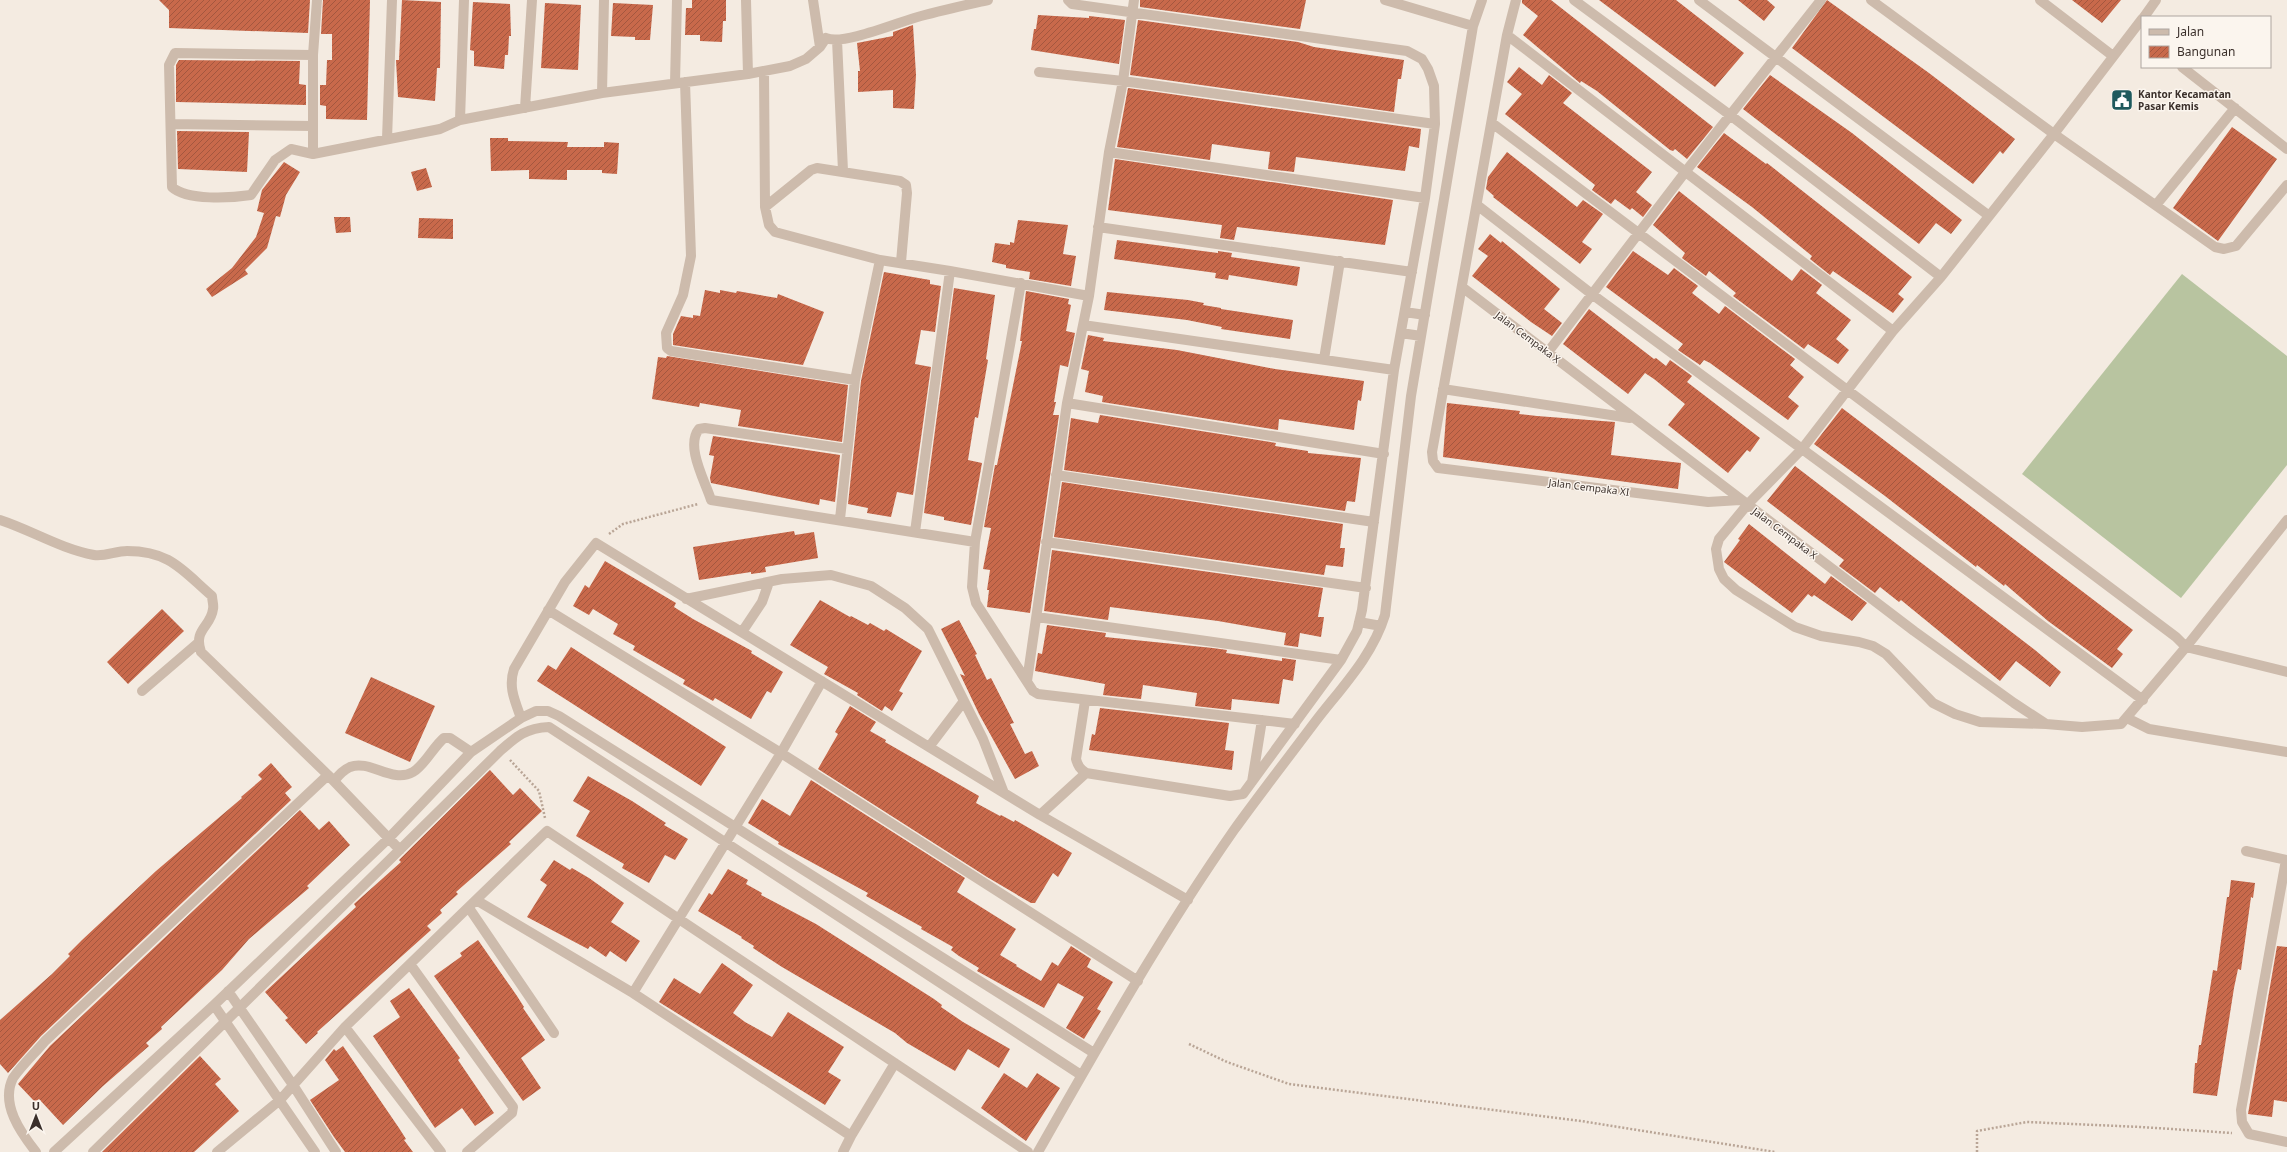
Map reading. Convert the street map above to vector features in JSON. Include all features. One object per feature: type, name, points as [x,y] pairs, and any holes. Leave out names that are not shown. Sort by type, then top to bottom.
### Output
[{"type":"street","points":[[313,154],[313,55],[317,0]]},
{"type":"street","points":[[387,139],[392,0]]},
{"type":"street","points":[[460,120],[464,0]]},
{"type":"street","points":[[525,108],[532,0]]},
{"type":"street","points":[[602,93],[604,0]]},
{"type":"street","points":[[677,0],[680,83],[691,256],[683,295],[666,334],[667,348],[671,351],[855,380]]},
{"type":"street","points":[[746,0],[748,74]]},
{"type":"street","points":[[814,0],[820,47]]},
{"type":"street","points":[[313,55],[175,52],[169,65],[172,187],[178,192],[221,198],[250,195],[275,160],[291,149],[313,154],[440,129],[460,120],[602,93],[748,74],[790,66],[806,59],[820,47],[826,38],[837,40],[864,34],[920,16],[988,0]]},
{"type":"street","points":[[1068,0],[1072,4],[1132,11],[1407,51],[1422,59],[1428,69],[1434,86],[1435,124],[1425,198],[1394,370],[1366,588],[1360,622],[1341,660],[1243,794],[1230,796],[1086,773],[1078,766],[1076,759],[1085,701]]},
{"type":"street","points":[[1027,682],[1067,403],[1089,296],[1109,152],[1123,81],[1134,0]]},
{"type":"street","points":[[1385,0],[1473,26]]},
{"type":"street","points":[[1038,1152],[1094,1053],[1188,900],[1220,851],[1364,660],[1381,626],[1385,615],[1398,496],[1421,336],[1473,26],[1482,0]]},
{"type":"street","points":[[1516,0],[1507,35],[1443,389],[1632,418]]},
{"type":"street","points":[[1574,0],[1730,115],[1941,277]]},
{"type":"street","points":[[1699,0],[1988,216]]},
{"type":"street","points":[[1548,352],[1593,295],[1686,171],[1821,0]]},
{"type":"street","points":[[1871,0],[2054,134],[2214,247],[2233,248],[2287,185]]},
{"type":"street","points":[[2040,0],[2113,56]]},
{"type":"street","points":[[2144,16],[2156,0]]},
{"type":"street","points":[[2138,32],[2113,56],[2054,134],[1941,277],[1893,331],[1802,449],[1744,502],[1719,539],[1716,549],[1719,569],[1724,579],[1736,590],[1795,626],[1821,636],[1859,642],[1873,646],[1886,654],[1933,703],[1955,714],[1980,722],[2102,727],[2121,724],[2127,718],[2186,647],[2287,520]]},
{"type":"street","points":[[1507,35],[1893,331]]},
{"type":"street","points":[[837,40],[843,172]]},
{"type":"street","points":[[2183,68],[2287,149]]},
{"type":"street","points":[[764,71],[765,207],[769,226],[775,232],[880,260],[901,262],[1089,296]]},
{"type":"street","points":[[1039,72],[1123,81],[1435,124]]},
{"type":"street","points":[[2156,205],[2235,108]]},
{"type":"street","points":[[1492,123],[2186,647],[2287,672]]},
{"type":"street","points":[[171,124],[313,126]]},
{"type":"street","points":[[1109,152],[1425,198]]},
{"type":"street","points":[[765,207],[811,170],[817,168],[900,181],[906,185],[907,193],[901,262]]},
{"type":"street","points":[[1477,205],[1593,295],[2143,700]]},
{"type":"street","points":[[1098,227],[1412,272]]},
{"type":"street","points":[[840,519],[855,380],[880,260]]},
{"type":"street","points":[[1324,359],[1340,261]]},
{"type":"street","points":[[915,532],[950,271]]},
{"type":"street","points":[[1021,283],[975,542],[972,587],[976,604],[1033,691],[1040,695],[1295,724]]},
{"type":"street","name":"Jalan Cempaka X","points":[[1462,287],[1632,418],[1914,631],[2046,724]]},
{"type":"street","points":[[1405,312],[1425,315]]},
{"type":"street","points":[[1082,325],[1394,370]]},
{"type":"street","points":[[1401,333],[1421,336]]},
{"type":"street","name":"Jalan Cempaka XI","points":[[1443,389],[1432,452],[1433,461],[1438,468],[1708,502],[1744,502]]},
{"type":"street","points":[[1067,403],[1384,454]]},
{"type":"street","points":[[847,449],[705,428],[699,429],[693,439],[693,449],[712,500],[840,519],[975,542]]},
{"type":"street","points":[[1056,475],[1374,522]]},
{"type":"street","points":[[0,520],[49,540],[96,556],[122,551],[146,551],[163,556],[176,563],[212,596],[214,610],[199,636],[198,643],[201,652],[331,778],[400,850]]},
{"type":"street","points":[[1046,542],[1366,588]]},
{"type":"street","points":[[521,718],[511,692],[511,677],[565,582],[596,543],[1040,815],[1188,900]]},
{"type":"street","points":[[686,599],[769,582],[831,575],[872,586],[905,608],[928,629],[983,739],[1004,793]]},
{"type":"street","points":[[742,632],[762,602],[769,582]]},
{"type":"street","points":[[548,610],[781,753],[1138,981]]},
{"type":"street","points":[[1037,617],[1341,660]]},
{"type":"street","points":[[1360,622],[1381,626]]},
{"type":"street","points":[[142,692],[198,643]]},
{"type":"street","points":[[633,993],[781,753],[822,681]]},
{"type":"street","points":[[929,747],[964,701]]},
{"type":"street","points":[[54,1152],[214,1005],[388,839],[471,752],[521,718],[536,712],[548,711],[559,716],[1094,1053]]},
{"type":"street","points":[[2127,718],[2149,729],[2287,752]]},
{"type":"street","points":[[1251,784],[1262,720]]},
{"type":"street","points":[[93,1152],[500,751],[514,739],[533,728],[549,727],[726,841],[1081,1075]]},
{"type":"street","points":[[36,1152],[16,1126],[10,1113],[8,1094],[12,1079],[51,1035],[331,778],[352,766],[363,766],[402,775],[414,772],[444,738],[450,738],[471,752]]},
{"type":"street","points":[[1276,750],[1289,758]]},
{"type":"street","points":[[1040,815],[1086,773]]},
{"type":"street","points":[[217,1152],[280,1100],[345,1027],[547,831],[679,917],[1028,1152]]},
{"type":"street","points":[[2246,851],[2287,860],[2241,1110],[2242,1122],[2248,1134],[2287,1142]]},
{"type":"street","points":[[476,900],[633,993],[851,1136]]},
{"type":"street","points":[[469,908],[554,1033]]},
{"type":"street","points":[[410,964],[513,1107],[512,1114],[467,1152]]},
{"type":"street","points":[[228,991],[293,1085],[336,1152]]},
{"type":"street","points":[[214,1005],[315,1152]]},
{"type":"street","points":[[345,1027],[441,1152]]},
{"type":"street","points":[[844,1152],[851,1136],[896,1063]]},
{"type":"path","points":[[596,543],[623,524],[712,500]]},
{"type":"path","points":[[500,751],[519,767],[539,791],[547,831]]},
{"type":"path","points":[[1188,1044],[1227,1062],[1289,1084],[1580,1121],[1775,1152]]},
{"type":"path","points":[[1978,1152],[1977,1131],[2027,1122],[2141,1126],[2248,1134]]},
{"type":"green space","points":[[2182,274],[2287,356],[2287,465],[2181,598],[2022,474]]},
{"type":"building","points":[[159,0],[310,0],[308,33],[169,28],[169,10]]},
{"type":"building","points":[[323,0],[370,0],[367,120],[326,119],[326,106],[320,105],[320,85],[326,85],[327,60],[332,60],[332,34],[321,34]]},
{"type":"building","points":[[402,0],[441,2],[440,68],[437,68],[435,101],[398,97],[396,60],[399,60]]},
{"type":"building","points":[[692,0],[726,0],[726,21],[723,21],[722,42],[700,41],[700,35],[685,35],[686,8],[692,8]]},
{"type":"building","points":[[1140,0],[1306,0],[1300,29],[1140,7]]},
{"type":"building","points":[[1522,0],[1551,0],[1713,127],[1687,159],[1675,149],[1673,151],[1670,150],[1597,91],[1581,81],[1580,83],[1523,35],[1538,16],[1522,3]]},
{"type":"building","points":[[1599,0],[1676,0],[1744,53],[1715,87]]},
{"type":"building","points":[[1738,0],[1767,0],[1775,7],[1764,21]]},
{"type":"building","points":[[1827,0],[1929,73],[2015,139],[2003,154],[2000,151],[1973,184],[1792,48]]},
{"type":"building","points":[[2072,0],[2121,0],[2102,23]]},
{"type":"building","points":[[473,2],[510,4],[511,36],[509,36],[508,55],[505,55],[504,69],[474,66],[474,51],[470,50]]},
{"type":"building","points":[[545,3],[581,5],[578,70],[541,68]]},
{"type":"building","points":[[613,3],[653,5],[650,40],[635,40],[635,37],[611,36]]},
{"type":"building","points":[[1038,15],[1089,18],[1089,16],[1125,20],[1119,64],[1031,50]]},
{"type":"building","points":[[1138,20],[1298,42],[1314,47],[1404,60],[1401,79],[1398,79],[1394,112],[1130,75]]},
{"type":"building","points":[[913,25],[916,75],[914,109],[893,108],[893,90],[858,92],[858,71],[860,71],[857,43],[893,36],[893,32]]},
{"type":"building","points":[[179,60],[300,61],[299,84],[306,85],[306,105],[176,102],[176,65]]},
{"type":"building","points":[[1519,67],[1542,85],[1549,75],[1572,93],[1563,103],[1652,172],[1636,192],[1652,205],[1643,217],[1632,208],[1630,210],[1615,199],[1611,204],[1592,190],[1595,185],[1505,114],[1522,94],[1507,82]]},
{"type":"building","points":[[1770,75],[1852,133],[1962,220],[1951,234],[1936,223],[1919,244],[1743,109]]},
{"type":"building","points":[[1128,88],[1421,129],[1419,148],[1409,146],[1405,171],[1296,157],[1294,172],[1268,169],[1270,152],[1212,144],[1210,160],[1117,147]]},
{"type":"building","points":[[2232,127],[2277,159],[2218,241],[2173,208]]},
{"type":"building","points":[[177,131],[249,132],[247,172],[178,169]]},
{"type":"building","points":[[1724,133],[1766,164],[1767,163],[1912,277],[1898,294],[1904,299],[1893,313],[1833,271],[1830,275],[1810,259],[1812,256],[1752,207],[1697,167]]},
{"type":"building","points":[[490,138],[508,138],[508,141],[568,142],[567,147],[604,147],[604,142],[619,143],[617,174],[602,173],[602,170],[567,170],[567,180],[529,179],[529,170],[491,171]]},
{"type":"building","points":[[1507,152],[1577,207],[1583,200],[1603,214],[1582,242],[1592,249],[1580,264],[1493,197],[1494,196],[1486,189],[1488,177]]},
{"type":"building","points":[[1115,159],[1393,200],[1385,245],[1237,227],[1234,240],[1220,238],[1222,225],[1108,210]]},
{"type":"building","points":[[284,162],[300,172],[286,195],[280,217],[276,216],[267,248],[245,270],[248,274],[212,297],[206,289],[232,268],[256,237],[264,213],[257,211],[262,190]]},
{"type":"building","points":[[426,168],[432,187],[417,191],[411,172]]},
{"type":"building","points":[[1679,191],[1792,281],[1801,269],[1822,285],[1816,293],[1851,320],[1836,339],[1849,350],[1838,364],[1808,344],[1804,349],[1733,296],[1736,293],[1709,271],[1706,276],[1682,258],[1685,253],[1653,225]]},
{"type":"building","points":[[334,217],[350,217],[351,232],[336,233]]},
{"type":"building","points":[[419,218],[453,219],[453,239],[418,238]]},
{"type":"building","points":[[1018,220],[1068,225],[1063,254],[1076,256],[1071,286],[1029,279],[1030,272],[1006,268],[1006,265],[992,262],[995,243],[1010,245],[1010,242],[1014,243]]},
{"type":"building","points":[[1490,234],[1501,243],[1502,241],[1560,289],[1544,309],[1562,323],[1552,336],[1531,322],[1472,276],[1488,256],[1478,249]]},
{"type":"building","points":[[1117,240],[1218,253],[1218,251],[1232,253],[1231,257],[1300,267],[1297,286],[1229,275],[1228,280],[1215,278],[1216,273],[1114,259]]},
{"type":"building","points":[[1633,251],[1668,275],[1674,268],[1698,286],[1692,293],[1719,314],[1725,306],[1795,359],[1790,365],[1804,377],[1788,397],[1799,406],[1788,420],[1710,363],[1704,360],[1700,365],[1678,350],[1683,344],[1606,287]]},
{"type":"building","points":[[884,272],[930,280],[930,284],[941,286],[935,332],[921,330],[915,364],[931,367],[913,495],[897,492],[891,517],[867,513],[868,508],[848,504],[861,381]]},
{"type":"building","points":[[954,288],[995,295],[986,359],[988,360],[978,418],[975,417],[968,460],[982,463],[971,525],[944,520],[944,517],[924,513]]},
{"type":"building","points":[[705,290],[720,293],[720,290],[736,293],[737,291],[777,298],[778,294],[824,312],[803,365],[673,345],[673,334],[681,316],[693,318],[693,315],[700,316]]},
{"type":"building","points":[[1026,291],[1069,299],[1068,304],[1071,305],[1066,331],[1075,333],[1068,367],[1060,365],[1054,402],[1056,402],[1053,415],[1059,415],[1030,613],[987,607],[989,590],[987,590],[990,570],[983,569],[991,528],[984,527],[995,465],[997,465],[1022,341],[1020,341]]},
{"type":"building","points":[[1107,292],[1188,300],[1204,303],[1203,305],[1221,309],[1293,320],[1290,339],[1221,329],[1222,327],[1187,320],[1104,310]]},
{"type":"building","points":[[1589,309],[1654,359],[1656,358],[1666,366],[1670,360],[1692,376],[1687,382],[1760,438],[1750,452],[1747,450],[1728,473],[1668,425],[1685,404],[1654,379],[1645,373],[1628,394],[1563,344]]},
{"type":"building","points":[[1088,335],[1104,338],[1103,341],[1177,350],[1275,369],[1364,381],[1361,401],[1358,400],[1354,430],[1279,419],[1278,430],[1102,402],[1103,396],[1085,392],[1089,371],[1081,369]]},
{"type":"building","points":[[667,356],[848,385],[842,442],[738,426],[741,410],[700,403],[699,407],[652,399],[658,357],[666,358]]},
{"type":"building","points":[[1447,403],[1520,411],[1519,414],[1615,422],[1611,455],[1681,463],[1678,489],[1443,457]]},
{"type":"building","points":[[1842,408],[2133,630],[2117,649],[2123,654],[2112,668],[2048,621],[2005,584],[2004,586],[1977,565],[1976,567],[1885,496],[1814,444]]},
{"type":"building","points":[[1100,415],[1276,443],[1275,446],[1308,451],[1308,453],[1361,458],[1355,502],[1347,501],[1345,511],[1064,470],[1071,418],[1098,423]]},
{"type":"building","points":[[713,436],[840,455],[835,502],[820,499],[819,505],[711,483],[710,478],[714,456],[709,455]]},
{"type":"building","points":[[1795,466],[2035,650],[2061,672],[2050,687],[2016,661],[2000,681],[1901,600],[1899,602],[1880,587],[1875,593],[1839,566],[1844,560],[1767,501]]},
{"type":"building","points":[[1062,482],[1343,524],[1340,548],[1345,548],[1343,567],[1326,565],[1324,575],[1054,537]]},
{"type":"building","points":[[1749,524],[1825,584],[1831,576],[1867,603],[1852,621],[1814,595],[1812,597],[1808,594],[1792,613],[1724,562],[1740,540],[1738,539]]},
{"type":"building","points":[[794,531],[795,535],[814,532],[818,558],[765,567],[766,572],[751,574],[751,572],[699,580],[693,547]]},
{"type":"building","points":[[1052,550],[1323,588],[1318,617],[1324,617],[1321,637],[1300,633],[1298,647],[1284,645],[1286,633],[1218,621],[1110,607],[1108,620],[1044,611]]},
{"type":"building","points":[[605,561],[676,603],[674,607],[693,619],[752,651],[751,653],[783,672],[771,693],[767,691],[751,719],[715,698],[713,701],[683,684],[685,680],[633,650],[635,646],[613,634],[618,624],[593,609],[589,615],[573,606],[585,585],[589,588]]},
{"type":"building","points":[[820,600],[850,617],[851,616],[868,625],[870,623],[884,631],[886,629],[922,651],[899,691],[903,693],[892,711],[885,706],[882,711],[857,695],[858,693],[824,674],[828,667],[790,645]]},
{"type":"building","points":[[162,609],[184,631],[128,684],[107,662]]},
{"type":"building","points":[[959,620],[977,654],[975,655],[987,680],[991,678],[1014,723],[1010,724],[1025,754],[1032,751],[1039,766],[1015,779],[979,714],[960,674],[965,676],[941,629]]},
{"type":"building","points":[[1047,625],[1106,633],[1105,637],[1213,648],[1227,650],[1226,653],[1282,661],[1282,658],[1296,660],[1293,681],[1283,679],[1279,704],[1232,699],[1231,710],[1195,706],[1197,693],[1143,685],[1141,699],[1103,695],[1105,684],[1035,671],[1038,653],[1042,654]]},
{"type":"building","points":[[571,647],[726,747],[701,786],[537,681],[548,665],[556,670]]},
{"type":"building","points":[[371,677],[435,706],[410,762],[345,733]]},
{"type":"building","points":[[850,706],[876,722],[870,731],[886,740],[885,742],[979,796],[976,803],[1000,816],[1001,815],[1014,822],[1015,820],[1072,853],[1058,877],[1053,873],[1035,903],[1031,903],[987,877],[818,769],[838,734],[835,732]]},
{"type":"building","points":[[1100,708],[1229,723],[1225,750],[1234,751],[1232,770],[1089,750],[1092,734],[1095,735]]},
{"type":"building","points":[[271,763],[292,787],[285,793],[291,800],[41,1036],[8,1073],[0,1064],[0,1020],[52,974],[70,956],[68,954],[82,940],[156,871],[242,798],[241,797],[262,779],[258,775]]},
{"type":"building","points":[[490,770],[513,795],[520,788],[542,811],[509,842],[511,844],[456,892],[458,894],[440,910],[442,913],[427,926],[431,930],[317,1032],[318,1033],[306,1044],[285,1020],[288,1018],[265,992],[356,907],[354,904],[401,862],[399,860]]},
{"type":"building","points":[[588,776],[632,801],[666,823],[664,825],[688,839],[675,860],[665,855],[649,883],[622,868],[624,864],[576,836],[590,811],[573,801]]},
{"type":"building","points":[[811,780],[965,878],[957,892],[1016,929],[1000,955],[1017,965],[1016,966],[1041,981],[1052,962],[1058,966],[1071,946],[1091,959],[1087,967],[1113,982],[1097,1009],[1101,1011],[1084,1039],[1066,1028],[1084,997],[1058,983],[1044,1008],[977,971],[979,968],[951,950],[953,947],[921,929],[922,927],[866,896],[868,893],[778,844],[779,842],[748,823],[762,799],[790,816]]},
{"type":"building","points":[[300,810],[319,830],[329,821],[350,845],[307,886],[309,888],[249,939],[222,970],[161,1027],[162,1029],[146,1043],[149,1046],[103,1086],[63,1125],[39,1099],[35,1102],[18,1084],[50,1046]]},
{"type":"building","points":[[554,860],[570,870],[572,868],[589,878],[624,903],[611,922],[640,941],[626,962],[610,951],[606,957],[590,946],[588,949],[527,917],[547,885],[540,880]]},
{"type":"building","points":[[728,869],[748,880],[746,884],[762,893],[761,895],[816,924],[934,999],[942,1005],[941,1007],[963,1022],[1010,1049],[999,1068],[968,1049],[955,1071],[907,1043],[895,1033],[782,967],[753,948],[754,946],[741,938],[742,937],[698,911],[709,893],[712,895]]},
{"type":"building","points":[[2231,880],[2255,883],[2253,898],[2251,897],[2241,970],[2238,969],[2234,988],[2217,1096],[2193,1093],[2195,1063],[2197,1063],[2199,1045],[2201,1045],[2213,970],[2217,971],[2227,897],[2229,897]]},
{"type":"building","points":[[478,940],[517,996],[524,1007],[523,1008],[545,1040],[521,1058],[541,1088],[523,1101],[434,976],[462,956],[460,953]]},
{"type":"building","points":[[2277,946],[2287,947],[2287,1102],[2274,1100],[2272,1117],[2248,1114]]},
{"type":"building","points":[[722,963],[753,985],[733,1013],[745,1022],[772,1037],[788,1012],[844,1047],[828,1072],[841,1080],[825,1105],[659,1002],[674,978],[700,994]]},
{"type":"building","points":[[409,988],[460,1058],[458,1060],[494,1113],[475,1126],[462,1108],[435,1128],[373,1036],[400,1017],[390,1001]]},
{"type":"building","points":[[343,1046],[399,1128],[406,1139],[404,1140],[413,1152],[345,1152],[334,1137],[310,1100],[339,1080],[325,1060],[334,1049],[336,1051]]},
{"type":"building","points":[[200,1056],[221,1079],[215,1084],[239,1111],[194,1152],[102,1152]]},
{"type":"building","points":[[1004,1073],[1027,1088],[1037,1073],[1060,1088],[1026,1141],[981,1108]]},
{"type":"place","name":"Kantor Kecamatan Pasar Kemis","points":[[2122,100]]}]
